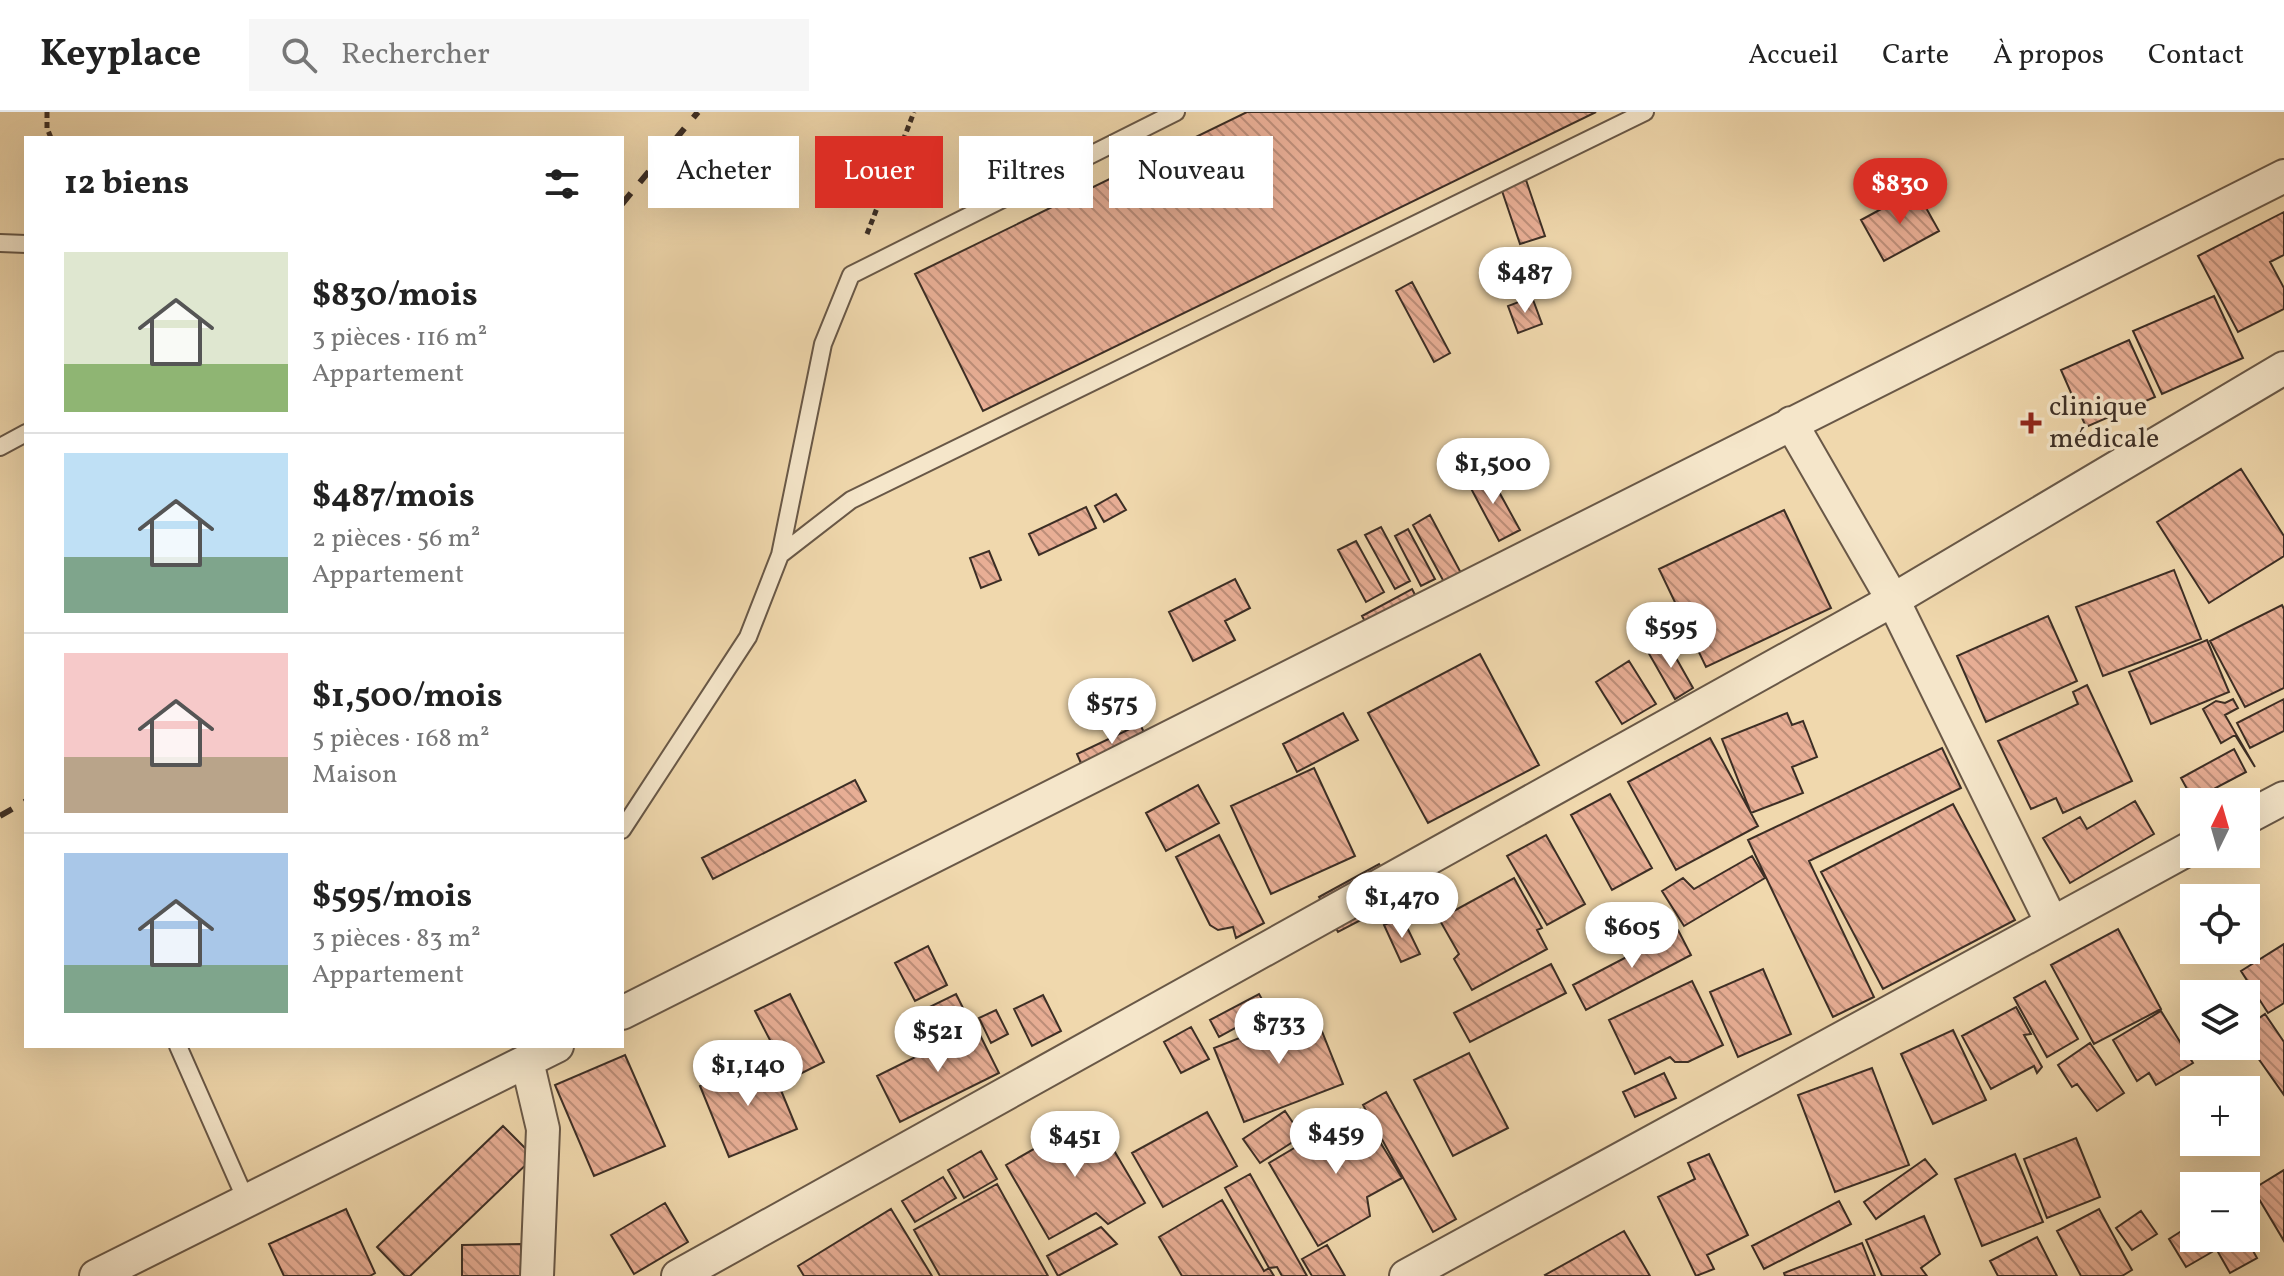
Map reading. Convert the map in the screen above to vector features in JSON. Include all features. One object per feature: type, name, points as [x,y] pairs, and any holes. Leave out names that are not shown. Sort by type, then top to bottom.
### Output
[{"type":"street","points":[[624,1012],[2284,176]]},
{"type":"street","points":[[678,1276],[1893,600],[2284,368]]},
{"type":"street","points":[[1791,423],[1893,600],[2052,923]]},
{"type":"street","points":[[2260,811],[2284,798]]},
{"type":"street","points":[[1406,1276],[2180,854]]},
{"type":"street","points":[[96,1276],[528,1054],[550,1048]]},
{"type":"street","points":[[528,1054],[543,1129],[537,1276]]},
{"type":"lane","points":[[624,827],[748,637],[780,555],[823,344],[851,275],[1176,112]]},
{"type":"lane","points":[[780,555],[851,500],[1645,112]]},
{"type":"lane","points":[[0,243],[24,244]]},
{"type":"lane","points":[[0,447],[24,434]]},
{"type":"lane","points":[[179,1048],[246,1200]]},
{"type":"path","points":[[47,112],[50,136]]},
{"type":"path","points":[[851,275],[914,112]]},
{"type":"building","points":[[1247,112],[1596,112],[983,411],[915,274],[1050,208],[1093,208],[1093,187],[1109,179],[1109,208],[1273,208],[1273,136],[1198,136]]},
{"type":"building","points":[[1526,180],[1545,236],[1520,244],[1501,188]]},
{"type":"building","points":[[1916,190],[1939,231],[1884,261],[1861,220]]},
{"type":"building","points":[[2284,212],[2284,255],[2270,262],[2284,288],[2284,309],[2238,332],[2198,256]]},
{"type":"building","points":[[1412,282],[1450,353],[1434,362],[1396,291]]},
{"type":"building","points":[[2214,296],[2243,358],[2162,394],[2133,331]]},
{"type":"building","points":[[1532,297],[1542,324],[1518,333],[1508,306]]},
{"type":"building","points":[[2129,340],[2155,397],[2086,427],[2061,370]]},
{"type":"building","points":[[2241,469],[2284,536],[2284,556],[2209,603],[2157,522]]},
{"type":"building","points":[[1487,470],[1520,530],[1499,541],[1467,481]]},
{"type":"building","points":[[1116,494],[1126,510],[1104,522],[1095,506]]},
{"type":"building","points":[[1086,507],[1096,528],[1039,555],[1029,534]]},
{"type":"building","points":[[1784,510],[1831,608],[1706,667],[1659,569]]},
{"type":"building","points":[[1430,515],[1461,573],[1444,582],[1413,525]]},
{"type":"building","points":[[1381,527],[1410,581],[1395,589],[1365,535]]},
{"type":"building","points":[[1408,529],[1435,579],[1421,586],[1395,536]]},
{"type":"building","points":[[1356,541],[1384,592],[1366,602],[1338,550]]},
{"type":"building","points":[[989,551],[1001,580],[981,588],[970,558]]},
{"type":"building","points":[[2174,570],[2201,639],[2103,676],[2076,607]]},
{"type":"building","points":[[1235,579],[1250,608],[1225,621],[1235,640],[1193,661],[1169,612]]},
{"type":"building","points":[[1412,589],[1421,606],[1371,633],[1362,616]]},
{"type":"building","points":[[2282,605],[2284,688],[2245,707],[2210,641]]},
{"type":"building","points":[[2048,616],[2077,681],[1986,722],[1957,656]]},
{"type":"building","points":[[2207,640],[2229,692],[2151,724],[2129,672]]},
{"type":"building","points":[[1667,642],[1693,688],[1675,699],[1648,652]]},
{"type":"building","points":[[1480,654],[1539,765],[1428,823],[1368,713]]},
{"type":"building","points":[[1629,661],[1656,704],[1622,724],[1596,682]]},
{"type":"building","points":[[2087,685],[2132,781],[2063,813],[2056,798],[2031,809],[1998,741],[2078,704],[2073,692]]},
{"type":"building","points":[[2233,699],[2238,708],[2225,715],[2255,767],[2235,735],[2221,743],[2203,709],[2216,701],[2225,703]]},
{"type":"building","points":[[2284,699],[2284,731],[2250,748],[2237,723]]},
{"type":"building","points":[[1343,713],[1358,740],[1297,772],[1283,744]]},
{"type":"building","points":[[1787,713],[1792,725],[1803,721],[1817,757],[1792,767],[1803,793],[1751,813],[1722,739]]},
{"type":"building","points":[[1140,724],[1147,739],[1083,768],[1077,754]]},
{"type":"building","points":[[1710,738],[1758,826],[1676,870],[1628,782]]},
{"type":"building","points":[[1942,748],[1961,788],[1809,861],[1874,997],[1833,1017],[1748,840]]},
{"type":"building","points":[[2234,749],[2246,772],[2216,788],[2186,788],[2181,778]]},
{"type":"building","points":[[1314,768],[1355,856],[1271,894],[1231,806]]},
{"type":"building","points":[[855,780],[866,801],[713,879],[702,858]]},
{"type":"building","points":[[1198,785],[1219,823],[1166,851],[1146,813]]},
{"type":"building","points":[[1610,794],[1652,868],[1612,890],[1571,815]]},
{"type":"building","points":[[2135,801],[2154,834],[2070,883],[2043,838],[2080,817],[2087,829]]},
{"type":"building","points":[[1953,804],[2015,920],[1883,989],[1821,872]]},
{"type":"building","points":[[1219,835],[1264,923],[1236,938],[1233,927],[1218,930],[1210,925],[1176,857]]},
{"type":"building","points":[[1546,835],[1585,904],[1547,925],[1507,856]]},
{"type":"building","points":[[1752,856],[1765,878],[1684,926],[1662,891],[1683,878],[1694,889]]},
{"type":"building","points":[[1379,864],[1399,900],[1338,932],[1319,897]]},
{"type":"building","points":[[1514,878],[1542,928],[1537,930],[1547,949],[1472,990],[1454,959],[1459,954],[1439,919]]},
{"type":"building","points":[[1402,917],[1420,954],[1401,962],[1384,925]]},
{"type":"building","points":[[2118,929],[2161,1009],[2094,1044],[2051,965]]},
{"type":"building","points":[[1678,930],[1691,955],[1586,1010],[1573,985]]},
{"type":"building","points":[[2284,944],[2284,1003],[2268,1013],[2260,1001],[2260,980],[2247,980],[2241,971],[2252,964],[2260,964],[2260,959]]},
{"type":"building","points":[[928,946],[947,985],[915,1001],[895,963]]},
{"type":"building","points":[[1551,964],[1566,993],[1470,1042],[1454,1013]]},
{"type":"building","points":[[1763,969],[1791,1034],[1738,1057],[1710,992]]},
{"type":"building","points":[[1692,981],[1723,1045],[1688,1062],[1675,1062],[1670,1057],[1635,1074],[1609,1020]]},
{"type":"building","points":[[2045,981],[2078,1039],[2047,1057],[2014,998]]},
{"type":"building","points":[[790,994],[824,1062],[790,1079],[755,1011]]},
{"type":"building","points":[[956,994],[969,1020],[914,1047],[901,1021]]},
{"type":"building","points":[[1259,994],[1268,1010],[1219,1037],[1210,1020]]},
{"type":"building","points":[[1043,995],[1061,1031],[1032,1046],[1014,1009]]},
{"type":"building","points":[[2016,1007],[2031,1034],[2024,1035],[2042,1067],[2037,1073],[2034,1066],[1991,1089],[1962,1036]]},
{"type":"building","points":[[1313,1009],[1343,1084],[1244,1122],[1214,1048]]},
{"type":"building","points":[[996,1010],[1008,1034],[991,1043],[979,1018]]},
{"type":"building","points":[[2161,1011],[2180,1042],[2180,1060],[2191,1060],[2193,1063],[2156,1085],[2149,1073],[2137,1081],[2113,1040]]},
{"type":"building","points":[[2265,1014],[2284,1042],[2284,1095],[2259,1060],[2260,1017]]},
{"type":"building","points":[[976,1027],[999,1073],[900,1122],[877,1076]]},
{"type":"building","points":[[1191,1027],[1209,1059],[1181,1073],[1164,1042]]},
{"type":"building","points":[[1953,1030],[1986,1100],[1933,1124],[1901,1054]]},
{"type":"building","points":[[2090,1043],[2124,1093],[2097,1111],[2077,1084],[2072,1087],[2058,1065]]},
{"type":"building","points":[[1469,1053],[1508,1128],[1453,1156],[1414,1080]]},
{"type":"building","points":[[625,1055],[665,1146],[594,1176],[555,1085]]},
{"type":"building","points":[[768,1059],[797,1129],[729,1157],[700,1086]]},
{"type":"building","points":[[1872,1068],[1909,1165],[1835,1192],[1798,1095]]},
{"type":"building","points":[[1664,1073],[1676,1098],[1635,1117],[1623,1092]]},
{"type":"building","points":[[1386,1092],[1456,1219],[1433,1232],[1363,1105]]},
{"type":"building","points":[[1360,1109],[1402,1178],[1367,1197],[1370,1216],[1318,1246],[1269,1163]]},
{"type":"building","points":[[1285,1111],[1302,1136],[1260,1163],[1243,1139]]},
{"type":"building","points":[[1207,1112],[1237,1166],[1163,1207],[1132,1153]]},
{"type":"building","points":[[1093,1115],[1145,1203],[1108,1224],[1096,1213],[1049,1239],[1006,1165]]},
{"type":"building","points":[[503,1126],[534,1157],[410,1276],[405,1276],[377,1247]]},
{"type":"building","points":[[2076,1138],[2100,1197],[2047,1218],[2024,1159]]},
{"type":"building","points":[[981,1151],[997,1179],[964,1198],[948,1170]]},
{"type":"building","points":[[1709,1154],[1748,1235],[1707,1255],[1714,1269],[1696,1276],[1658,1197],[1695,1179],[1688,1163]]},
{"type":"building","points":[[2015,1154],[2043,1222],[1982,1246],[1955,1179]]},
{"type":"building","points":[[1925,1159],[1937,1174],[1876,1219],[1864,1202]]},
{"type":"building","points":[[2284,1170],[2284,1241],[2260,1201],[2260,1185]]},
{"type":"building","points":[[1250,1174],[1307,1276],[1282,1276],[1277,1267],[1269,1268],[1225,1188]]},
{"type":"building","points":[[943,1177],[956,1198],[915,1222],[902,1201]]},
{"type":"building","points":[[997,1184],[1048,1276],[940,1276],[914,1230]]},
{"type":"building","points":[[1222,1200],[1264,1271],[1269,1268],[1274,1276],[1182,1276],[1159,1237]]},
{"type":"building","points":[[1839,1201],[1851,1224],[1764,1269],[1752,1246]]},
{"type":"building","points":[[665,1203],[688,1242],[634,1274],[611,1235]]},
{"type":"building","points":[[346,1209],[375,1273],[370,1276],[284,1276],[269,1244]]},
{"type":"building","points":[[891,1209],[932,1276],[804,1276],[798,1266]]},
{"type":"building","points":[[2099,1209],[2132,1270],[2122,1276],[2081,1276],[2057,1231]]},
{"type":"building","points":[[2141,1211],[2157,1234],[2132,1250],[2116,1228]]},
{"type":"building","points":[[1924,1216],[1940,1254],[1921,1268],[1927,1276],[1882,1276],[1866,1240]]},
{"type":"building","points":[[1101,1227],[1117,1244],[1058,1276],[1047,1256]]},
{"type":"building","points":[[1624,1231],[1650,1276],[1545,1275]]},
{"type":"building","points":[[2180,1232],[2180,1252],[2212,1252],[2186,1267],[2169,1239]]},
{"type":"building","points":[[2037,1237],[2057,1276],[1998,1276],[1990,1261]]},
{"type":"building","points":[[1862,1243],[1875,1276],[1785,1276],[1784,1273]]},
{"type":"building","points":[[521,1244],[521,1276],[462,1276],[462,1245]]},
{"type":"building","points":[[1327,1245],[1345,1276],[1312,1276],[1302,1259]]},
{"type":"building","points":[[2218,1252],[2254,1252],[2257,1258],[2230,1273]]},
{"type":"railway","points":[[624,202],[698,112]]},
{"type":"railway","points":[[0,816],[24,802]]},
{"type":"place","name":"clinique médicale","points":[[2031,423]]}]
